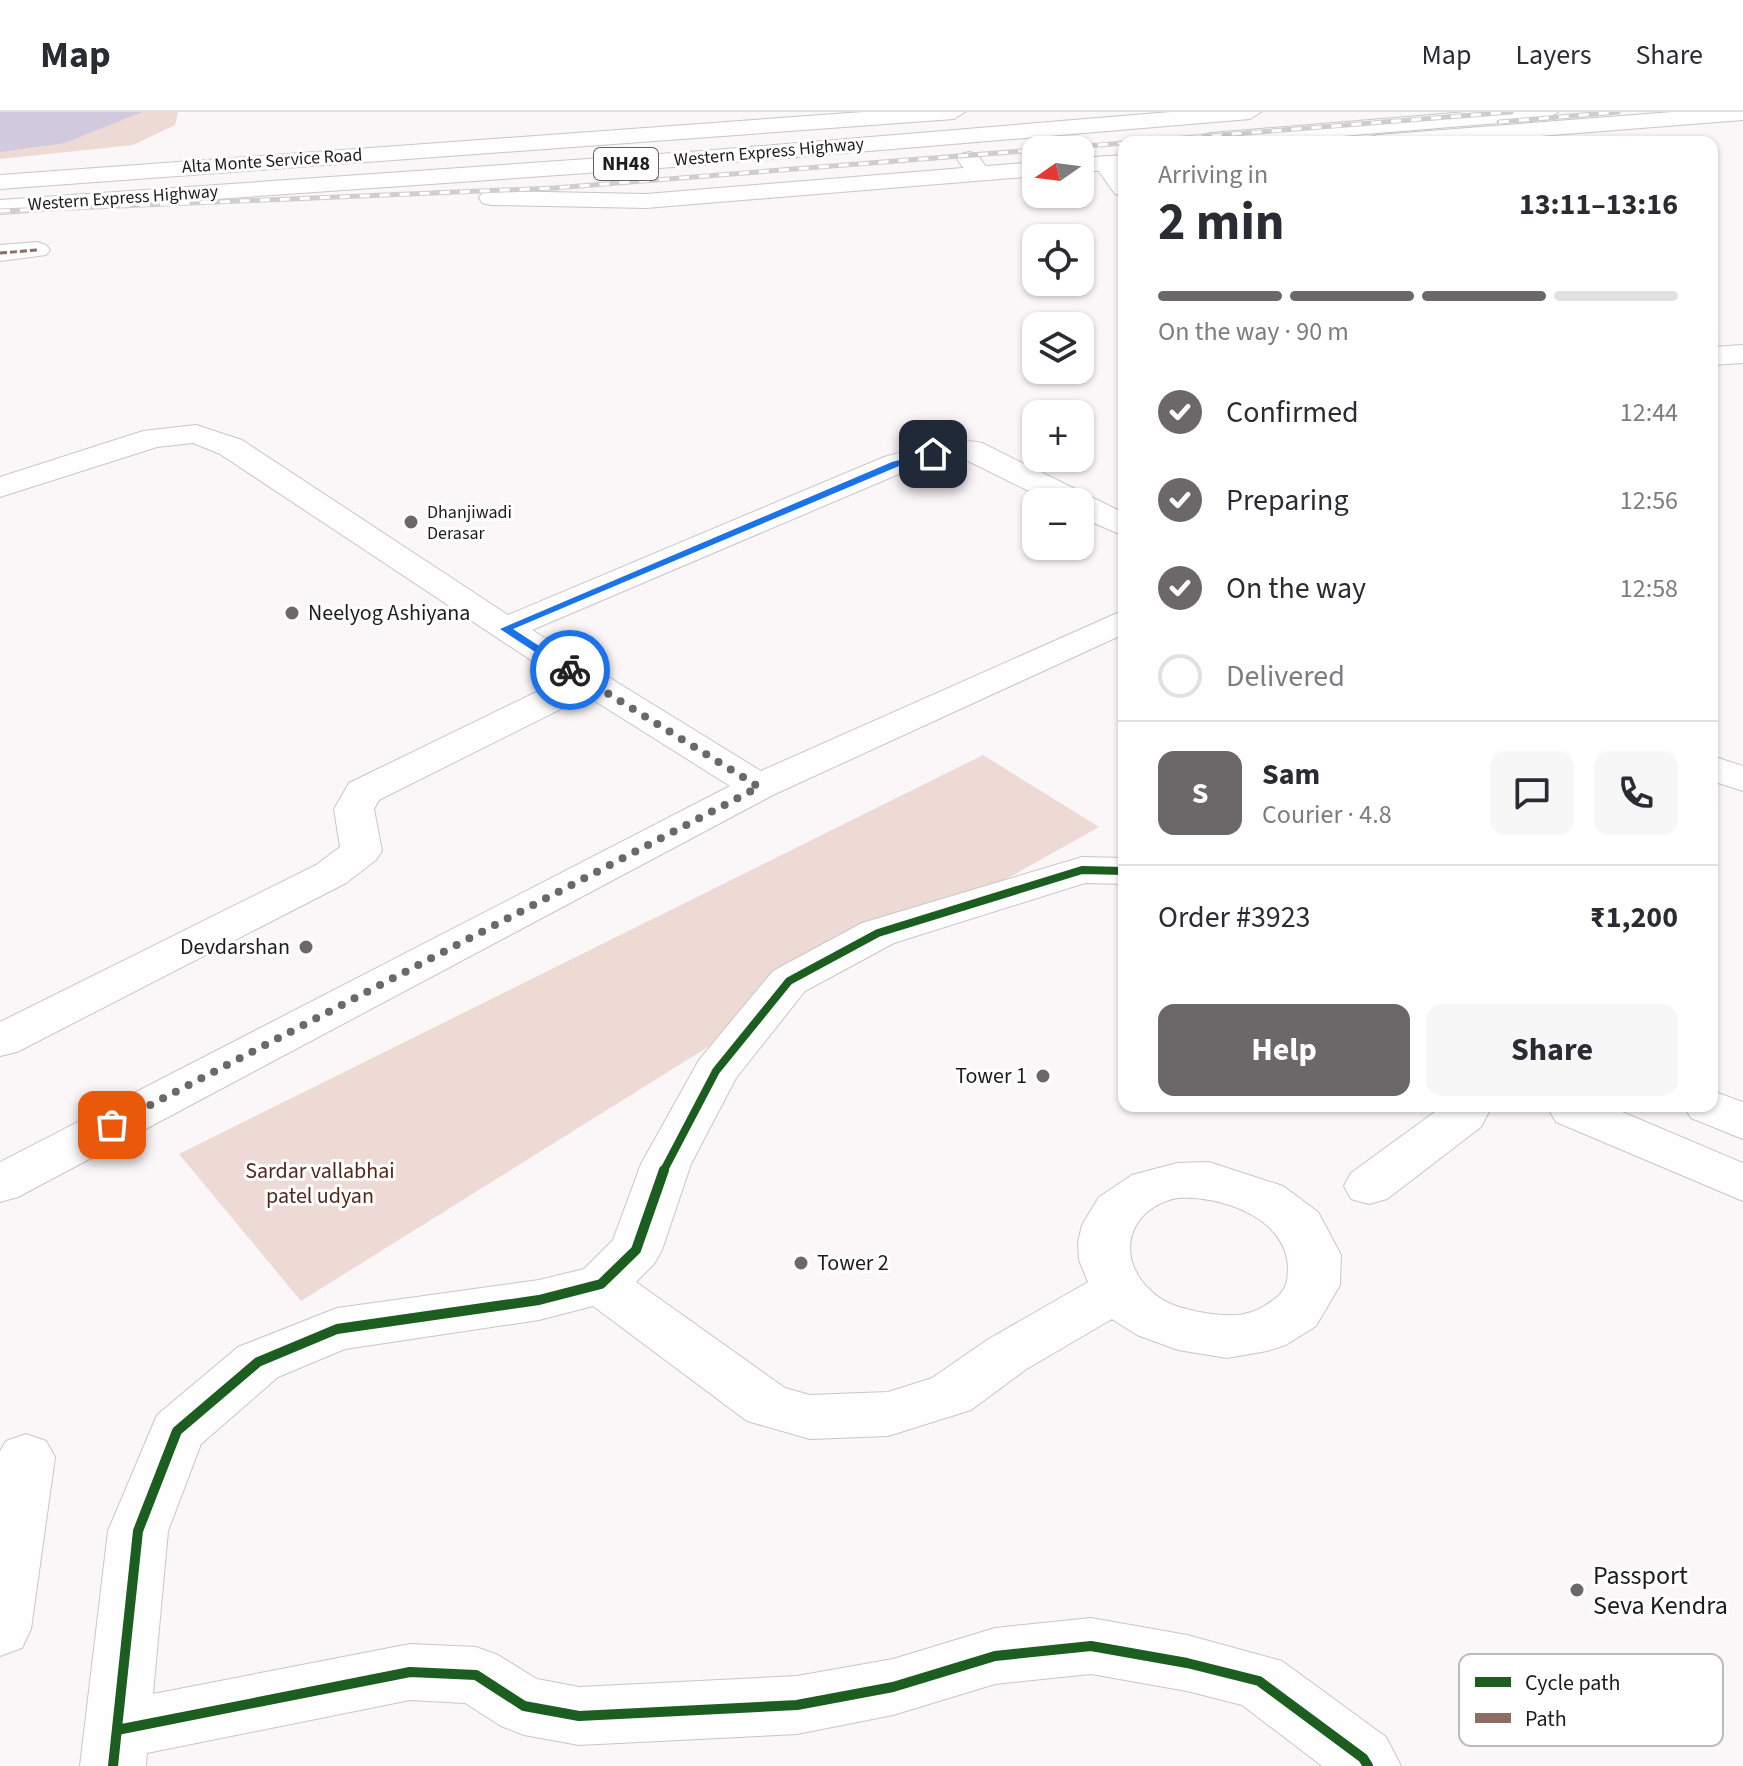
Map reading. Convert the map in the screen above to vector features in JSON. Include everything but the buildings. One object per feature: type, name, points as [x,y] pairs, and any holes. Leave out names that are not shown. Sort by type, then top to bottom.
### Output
[{"type":"main road","points":[[582,112],[597,138]]},
{"type":"main road","name":"Alta Monte Service Road","points":[[0,182],[539,132],[597,138],[954,112]]},
{"type":"main road","name":"Western Express Highway","points":[[0,207],[633,163],[1250,112]]},
{"type":"main road","points":[[1260,136],[1547,112]]},
{"type":"main road","points":[[1454,136],[1743,113]]},
{"type":"main road","points":[[1094,149],[1118,147]]},
{"type":"main road","name":"Western Express Highway","points":[[465,200],[974,166],[1022,157]]},
{"type":"main road","points":[[1094,164],[1115,162]]},
{"type":"main road","points":[[633,163],[643,186]]},
{"type":"main road","points":[[491,198],[646,201],[974,166],[1022,168]]},
{"type":"main road","name":"Western Express Highway","points":[[0,237],[42,242],[0,253]]},
{"type":"main road","points":[[1718,356],[1743,354]]},
{"type":"main road","points":[[0,487],[154,438],[196,434],[231,447],[505,629],[759,787]]},
{"type":"main road","points":[[505,629],[895,464],[933,454],[971,450],[1048,488]]},
{"type":"main road","points":[[1094,511],[1118,523]]},
{"type":"main road","points":[[0,1184],[759,787],[1118,624]]},
{"type":"main road","points":[[0,1041],[331,874],[361,851],[354,809],[363,792],[588,681]]},
{"type":"main road","points":[[1718,770],[1743,779]]},
{"type":"main road","points":[[1118,871],[1082,870],[878,933],[789,981],[716,1071],[666,1164],[636,1250],[601,1284],[539,1300],[337,1329],[258,1362],[177,1431],[138,1531],[115,1748],[410,1672],[476,1675],[524,1706],[579,1716],[797,1705],[893,1687],[995,1656],[1091,1646],[1187,1663],[1259,1681],[1363,1758],[1368,1766]]},
{"type":"main road","points":[[1718,1111],[1743,1122]]},
{"type":"main road","points":[[1369,1186],[1465,1112]]},
{"type":"main road","points":[[1578,1112],[1743,1183]]},
{"type":"main road","points":[[601,1284],[767,1405],[810,1417],[888,1414],[951,1394],[1006,1355],[1118,1290]]},
{"type":"main road","points":[[0,1629],[26,1457]]},
{"type":"green space","points":[[0,112],[178,112],[175,125],[133,145],[0,159]]},
{"type":"green space","name":"Sardar vallabhai patel udyan","points":[[983,755],[1099,827],[719,1040],[301,1301],[179,1154]]},
{"type":"shaded area","points":[[0,112],[142,112],[65,143],[0,152]]},
{"type":"railway","points":[[1208,136],[1511,112]]},
{"type":"railway","points":[[1499,122],[1618,112]]},
{"type":"railway","points":[[0,211],[554,188],[1118,143]]},
{"type":"marked path","points":[[0,253],[37,250]]},
{"type":"cycle path","points":[[113,1766],[138,1531],[177,1431],[258,1362],[337,1329],[539,1300],[601,1284],[636,1250],[666,1164],[716,1071],[789,981],[878,933],[1082,870],[1118,871]]},
{"type":"cycle path","points":[[117,1730],[410,1672],[476,1675],[524,1706],[579,1716],[797,1705],[893,1687],[995,1656],[1091,1646],[1187,1663],[1259,1681],[1363,1758],[1368,1766]]},
{"type":"way so far","points":[[112,1125],[759,787],[570,670]]},
{"type":"place","name":"Dhanjiwadi Derasar","points":[[411,522]]},
{"type":"place","name":"Neelyog Ashiyana","points":[[292,613]]},
{"type":"place","name":"Devdarshan","points":[[306,947]]},
{"type":"place","name":"Tower 1","points":[[1043,1076]]},
{"type":"place","name":"Tower 2","points":[[801,1263]]},
{"type":"place","name":"Passport Seva Kendra","points":[[1577,1590]]},
{"type":"route","points":[[570,670],[505,629],[895,464],[933,454]]}]
